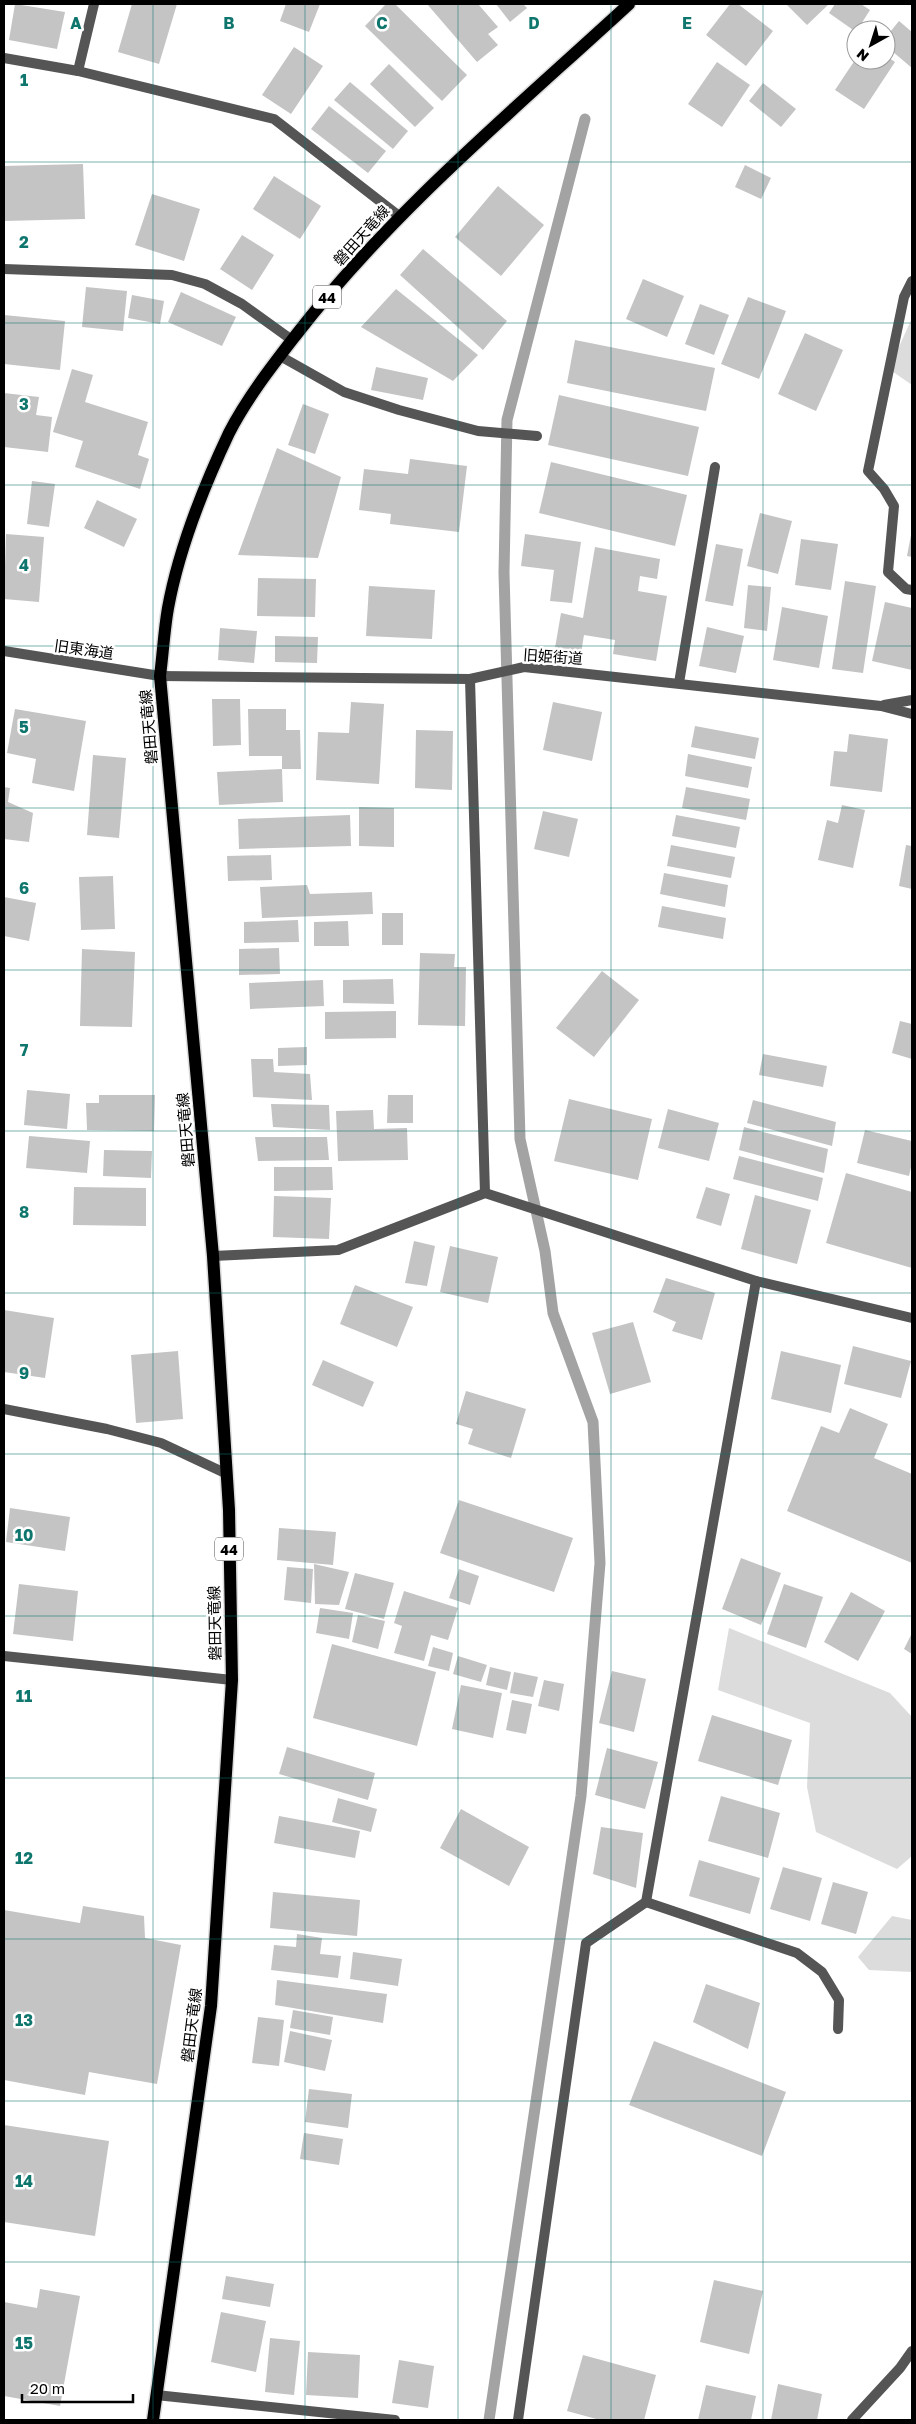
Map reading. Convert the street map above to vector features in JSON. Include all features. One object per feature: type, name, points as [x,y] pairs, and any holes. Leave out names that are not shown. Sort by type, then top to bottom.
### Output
[{"type":"main road","name":"磐田天竜線","points":[[153,2420],[211,2006],[232,1680],[226,1474],[213,1256],[160,676],[168,607],[185,543],[206,485],[230,431],[261,381],[292,340],[318,307],[399,216],[629,4]]},
{"type":"street","points":[[78,71],[94,4]]},
{"type":"street","points":[[4,58],[78,71],[274,119],[399,216]]},
{"type":"street","points":[[4,269],[172,275],[205,284],[242,304],[292,340]]},
{"type":"street","points":[[912,281],[904,297],[868,471],[884,489],[894,506],[888,572],[906,589],[912,590]]},
{"type":"street","points":[[280,356],[344,392],[399,410],[478,431],[537,436]]},
{"type":"street","points":[[679,683],[715,467]]},
{"type":"street","name":"旧東海道","points":[[4,651],[160,676]]},
{"type":"street","name":"旧姫街道","points":[[160,676],[470,679],[524,667],[881,706],[912,714]]},
{"type":"street","points":[[470,679],[485,1193]]},
{"type":"street","points":[[881,706],[912,700]]},
{"type":"street","points":[[213,1256],[338,1250],[485,1193],[756,1281],[912,1318]]},
{"type":"street","points":[[518,2420],[586,1944],[646,1902],[756,1281]]},
{"type":"street","points":[[4,1409],[106,1429],[161,1443],[226,1474]]},
{"type":"street","points":[[4,1656],[232,1680]]},
{"type":"street","points":[[646,1902],[798,1953],[822,1972],[838,2000],[838,2029]]},
{"type":"street","points":[[852,2420],[900,2368],[912,2351]]},
{"type":"street","points":[[156,2395],[395,2420]]},
{"type":"shaded area","points":[[912,318],[912,385],[889,369]]},
{"type":"shaded area","points":[[729,1628],[890,1693],[912,1717],[912,1856],[897,1869],[816,1832],[807,1787],[810,1723],[718,1690]]},
{"type":"shaded area","points":[[892,1916],[912,1920],[912,1972],[869,1970],[858,1957]]},
{"type":"building","points":[[15,4],[65,12],[57,49],[9,40]]},
{"type":"building","points":[[132,4],[177,4],[159,64],[118,52]]},
{"type":"building","points":[[286,4],[320,4],[309,32],[280,21]]},
{"type":"building","points":[[386,4],[395,4],[467,75],[442,101],[365,26]]},
{"type":"building","points":[[427,4],[478,4],[498,27],[488,34],[498,45],[477,62]]},
{"type":"building","points":[[496,4],[523,4],[527,8],[510,22]]},
{"type":"building","points":[[730,4],[738,4],[773,31],[746,66],[706,35]]},
{"type":"building","points":[[786,4],[829,4],[807,25]]},
{"type":"building","points":[[835,4],[861,4],[870,10],[864,20],[846,20],[846,25],[829,13]]},
{"type":"building","points":[[899,21],[912,32],[912,68],[896,54],[896,25]]},
{"type":"building","points":[[294,47],[323,66],[291,114],[262,95]]},
{"type":"building","points":[[717,62],[750,85],[722,127],[688,104]]},
{"type":"building","points":[[389,64],[434,108],[415,127],[370,84]]},
{"type":"building","points":[[848,70],[890,70],[864,109],[835,90]]},
{"type":"building","points":[[350,82],[408,131],[393,149],[334,100]]},
{"type":"building","points":[[763,83],[796,109],[781,127],[749,101]]},
{"type":"building","points":[[329,106],[386,151],[368,173],[311,129]]},
{"type":"building","points":[[83,164],[85,219],[4,221],[4,166]]},
{"type":"building","points":[[745,165],[771,178],[761,199],[735,187]]},
{"type":"building","points":[[274,176],[321,206],[300,239],[253,209]]},
{"type":"building","points":[[498,186],[544,225],[501,276],[455,237]]},
{"type":"building","points":[[152,194],[200,209],[184,261],[135,245]]},
{"type":"building","points":[[242,235],[274,255],[252,290],[220,269]]},
{"type":"building","points":[[423,249],[507,321],[483,350],[400,275]]},
{"type":"building","points":[[643,279],[684,296],[667,337],[626,319]]},
{"type":"building","points":[[86,287],[127,291],[123,331],[82,327]]},
{"type":"building","points":[[396,289],[478,355],[453,381],[361,327]]},
{"type":"building","points":[[181,292],[236,317],[222,346],[168,322]]},
{"type":"building","points":[[132,295],[164,301],[160,324],[128,318]]},
{"type":"building","points":[[748,297],[786,311],[759,379],[721,364]]},
{"type":"building","points":[[700,304],[729,315],[714,355],[685,344]]},
{"type":"building","points":[[4,315],[65,321],[60,370],[4,364]]},
{"type":"building","points":[[805,333],[843,350],[816,411],[778,394]]},
{"type":"building","points":[[575,340],[715,368],[706,411],[567,383]]},
{"type":"building","points":[[376,367],[428,378],[423,400],[371,390]]},
{"type":"building","points":[[72,369],[93,375],[85,402],[148,422],[138,455],[149,459],[140,489],[75,467],[83,441],[53,432]]},
{"type":"building","points":[[4,393],[39,397],[36,415],[52,417],[48,452],[4,447]]},
{"type":"building","points":[[559,395],[699,427],[688,476],[548,445]]},
{"type":"building","points":[[303,404],[329,414],[315,454],[288,445]]},
{"type":"building","points":[[277,448],[341,477],[318,558],[238,555]]},
{"type":"building","points":[[410,459],[467,466],[459,532],[390,524],[391,514],[359,510],[364,469],[408,474]]},
{"type":"building","points":[[551,462],[687,495],[675,546],[539,513]]},
{"type":"building","points":[[32,481],[55,484],[49,527],[27,524]]},
{"type":"building","points":[[97,500],[137,519],[124,547],[84,528]]},
{"type":"building","points":[[760,513],[792,521],[778,574],[747,566]]},
{"type":"building","points":[[6,534],[44,537],[39,602],[4,599]]},
{"type":"building","points":[[525,534],[581,542],[572,603],[550,601],[554,570],[521,566]]},
{"type":"building","points":[[912,535],[912,557],[907,556]]},
{"type":"building","points":[[801,539],[838,544],[831,590],[795,585]]},
{"type":"building","points":[[716,544],[743,549],[733,606],[705,601]]},
{"type":"building","points":[[595,547],[660,559],[657,579],[640,576],[638,591],[667,596],[656,661],[613,654],[615,640],[584,635],[581,653],[555,648],[561,613],[583,618]]},
{"type":"building","points":[[258,578],[316,579],[315,617],[257,616]]},
{"type":"building","points":[[845,581],[876,586],[863,673],[832,669]]},
{"type":"building","points":[[748,585],[771,587],[767,631],[744,628]]},
{"type":"building","points":[[369,586],[435,590],[432,639],[366,636]]},
{"type":"building","points":[[885,602],[912,608],[912,670],[872,661]]},
{"type":"building","points":[[782,607],[828,616],[819,668],[773,660]]},
{"type":"building","points":[[707,627],[744,636],[736,673],[699,666]]},
{"type":"building","points":[[220,628],[257,631],[254,663],[218,660]]},
{"type":"building","points":[[275,636],[318,637],[317,663],[275,662]]},
{"type":"building","points":[[212,699],[240,699],[241,745],[213,746]]},
{"type":"building","points":[[351,702],[384,704],[379,784],[316,780],[318,732],[349,733]]},
{"type":"building","points":[[553,702],[602,712],[592,761],[543,750]]},
{"type":"building","points":[[15,709],[86,721],[74,791],[32,783],[36,759],[7,753]]},
{"type":"building","points":[[248,709],[286,709],[286,730],[300,730],[301,769],[282,769],[282,756],[249,756]]},
{"type":"building","points":[[695,726],[759,738],[755,759],[691,747]]},
{"type":"building","points":[[416,730],[453,731],[452,790],[415,788]]},
{"type":"building","points":[[849,734],[888,739],[882,792],[830,786],[834,751],[847,752]]},
{"type":"building","points":[[688,754],[752,767],[748,788],[685,776]]},
{"type":"building","points":[[93,755],[126,758],[119,838],[87,835]]},
{"type":"building","points":[[282,769],[283,802],[219,805],[217,772]]},
{"type":"building","points":[[4,787],[10,788],[8,802],[33,813],[29,842],[4,839]]},
{"type":"building","points":[[686,787],[750,799],[746,820],[682,808]]},
{"type":"building","points":[[842,805],[865,810],[853,868],[818,860],[827,820],[838,823]]},
{"type":"building","points":[[359,807],[394,808],[394,847],[359,846]]},
{"type":"building","points":[[543,811],[578,819],[569,857],[534,849]]},
{"type":"building","points":[[350,815],[351,846],[239,849],[238,819]]},
{"type":"building","points":[[676,815],[740,827],[736,848],[672,836]]},
{"type":"building","points":[[671,845],[735,857],[731,878],[667,866]]},
{"type":"building","points":[[906,845],[912,846],[912,889],[899,886]]},
{"type":"building","points":[[271,855],[272,880],[228,881],[227,856]]},
{"type":"building","points":[[664,873],[728,885],[725,907],[660,894]]},
{"type":"building","points":[[113,876],[115,929],[81,930],[79,877]]},
{"type":"building","points":[[307,885],[310,894],[372,892],[373,914],[262,918],[260,887]]},
{"type":"building","points":[[4,897],[36,903],[29,941],[4,936]]},
{"type":"building","points":[[662,906],[726,918],[723,939],[658,927]]},
{"type":"building","points":[[382,913],[403,913],[403,945],[382,945]]},
{"type":"building","points":[[298,920],[299,942],[244,943],[244,922]]},
{"type":"building","points":[[348,921],[349,946],[314,946],[314,922]]},
{"type":"building","points":[[279,948],[280,974],[239,975],[239,949]]},
{"type":"building","points":[[82,949],[135,952],[132,1027],[80,1026]]},
{"type":"building","points":[[420,953],[455,954],[454,967],[466,967],[465,1026],[418,1025]]},
{"type":"building","points":[[602,971],[639,1000],[594,1057],[556,1028]]},
{"type":"building","points":[[393,979],[394,1004],[343,1003],[343,980]]},
{"type":"building","points":[[323,980],[324,1006],[250,1009],[249,983]]},
{"type":"building","points":[[396,1011],[396,1038],[325,1039],[325,1012]]},
{"type":"building","points":[[900,1021],[912,1024],[912,1059],[892,1053]]},
{"type":"building","points":[[307,1047],[307,1065],[278,1066],[278,1048]]},
{"type":"building","points":[[763,1054],[827,1066],[823,1087],[759,1075]]},
{"type":"building","points":[[251,1059],[273,1059],[274,1072],[310,1074],[312,1100],[253,1097]]},
{"type":"building","points":[[27,1090],[70,1094],[67,1129],[24,1125]]},
{"type":"building","points":[[99,1095],[155,1095],[154,1131],[87,1130],[86,1103],[99,1103]]},
{"type":"building","points":[[388,1095],[413,1095],[413,1123],[387,1123]]},
{"type":"building","points":[[569,1099],[652,1119],[638,1180],[554,1161]]},
{"type":"building","points":[[753,1100],[836,1122],[832,1146],[747,1123]]},
{"type":"building","points":[[271,1104],[329,1105],[330,1130],[273,1127]]},
{"type":"building","points":[[668,1109],[719,1123],[709,1161],[658,1148]]},
{"type":"building","points":[[373,1110],[374,1129],[407,1128],[408,1160],[338,1161],[336,1111]]},
{"type":"building","points":[[744,1127],[828,1149],[824,1173],[739,1150]]},
{"type":"building","points":[[865,1130],[912,1141],[912,1163],[909,1176],[857,1163]]},
{"type":"building","points":[[29,1136],[90,1141],[87,1173],[26,1168]]},
{"type":"building","points":[[255,1137],[327,1137],[329,1160],[258,1161]]},
{"type":"building","points":[[104,1150],[152,1151],[151,1178],[103,1176]]},
{"type":"building","points":[[739,1156],[823,1178],[818,1201],[733,1179]]},
{"type":"building","points":[[274,1167],[332,1167],[333,1190],[274,1191]]},
{"type":"building","points":[[846,1173],[912,1192],[912,1268],[826,1243]]},
{"type":"building","points":[[74,1187],[146,1188],[146,1226],[73,1225]]},
{"type":"building","points":[[706,1187],[730,1194],[721,1226],[696,1218]]},
{"type":"building","points":[[755,1195],[811,1210],[797,1264],[741,1249]]},
{"type":"building","points":[[274,1196],[331,1198],[329,1239],[273,1237]]},
{"type":"building","points":[[414,1241],[435,1246],[427,1286],[405,1283]]},
{"type":"building","points":[[450,1246],[498,1257],[488,1303],[440,1292]]},
{"type":"building","points":[[666,1278],[715,1293],[702,1340],[672,1331],[676,1322],[653,1312]]},
{"type":"building","points":[[355,1285],[413,1307],[397,1347],[340,1324]]},
{"type":"building","points":[[4,1310],[54,1318],[45,1378],[4,1372]]},
{"type":"building","points":[[633,1322],[651,1382],[610,1394],[592,1333]]},
{"type":"building","points":[[853,1346],[911,1361],[901,1398],[844,1384]]},
{"type":"building","points":[[178,1351],[183,1419],[136,1423],[131,1355]]},
{"type":"building","points":[[781,1351],[841,1365],[831,1413],[771,1399]]},
{"type":"building","points":[[323,1360],[374,1382],[363,1407],[312,1385]]},
{"type":"building","points":[[466,1391],[526,1409],[511,1458],[468,1444],[473,1429],[456,1424]]},
{"type":"building","points":[[850,1408],[888,1424],[874,1458],[912,1474],[912,1563],[787,1511],[821,1426],[839,1433]]},
{"type":"building","points":[[459,1500],[573,1538],[554,1592],[440,1553]]},
{"type":"building","points":[[10,1508],[70,1517],[65,1551],[6,1542]]},
{"type":"building","points":[[279,1528],[336,1532],[333,1565],[277,1560]]},
{"type":"building","points":[[741,1558],[781,1573],[761,1625],[722,1609]]},
{"type":"building","points":[[314,1564],[349,1572],[339,1605],[315,1604]]},
{"type":"building","points":[[287,1567],[313,1569],[311,1603],[284,1600]]},
{"type":"building","points":[[459,1569],[479,1576],[470,1605],[449,1598]]},
{"type":"building","points":[[355,1573],[394,1583],[384,1619],[345,1609]]},
{"type":"building","points":[[19,1584],[78,1591],[73,1641],[13,1634]]},
{"type":"building","points":[[784,1584],[823,1597],[806,1648],[767,1634]]},
{"type":"building","points":[[404,1591],[458,1608],[448,1640],[431,1635],[424,1661],[394,1653],[402,1626],[394,1623]]},
{"type":"building","points":[[851,1592],[885,1611],[858,1661],[824,1642]]},
{"type":"building","points":[[320,1608],[353,1613],[349,1639],[316,1633]]},
{"type":"building","points":[[358,1615],[385,1621],[378,1649],[352,1642]]},
{"type":"building","points":[[912,1633],[912,1654],[904,1649]]},
{"type":"building","points":[[332,1644],[436,1672],[417,1746],[313,1718]]},
{"type":"building","points":[[433,1647],[453,1653],[449,1671],[428,1666]]},
{"type":"building","points":[[458,1656],[487,1665],[481,1682],[453,1674]]},
{"type":"building","points":[[490,1667],[511,1672],[507,1690],[486,1685]]},
{"type":"building","points":[[612,1671],[646,1679],[634,1732],[599,1723]]},
{"type":"building","points":[[514,1672],[538,1677],[533,1697],[510,1693]]},
{"type":"building","points":[[544,1680],[564,1684],[559,1711],[538,1706]]},
{"type":"building","points":[[461,1685],[502,1693],[493,1738],[452,1729]]},
{"type":"building","points":[[512,1700],[532,1704],[526,1734],[506,1730]]},
{"type":"building","points":[[712,1715],[792,1740],[778,1785],[698,1761]]},
{"type":"building","points":[[287,1747],[375,1773],[368,1800],[279,1774]]},
{"type":"building","points":[[607,1748],[658,1762],[645,1809],[595,1795]]},
{"type":"building","points":[[721,1796],[780,1813],[768,1858],[708,1841]]},
{"type":"building","points":[[338,1798],[377,1809],[371,1832],[332,1822]]},
{"type":"building","points":[[461,1809],[529,1847],[509,1886],[440,1848]]},
{"type":"building","points":[[279,1816],[360,1831],[355,1858],[274,1843]]},
{"type":"building","points":[[601,1827],[643,1833],[636,1888],[593,1874]]},
{"type":"building","points":[[699,1860],[760,1878],[750,1914],[689,1896]]},
{"type":"building","points":[[783,1867],[822,1878],[810,1921],[770,1909]]},
{"type":"building","points":[[833,1882],[868,1892],[856,1934],[821,1924]]},
{"type":"building","points":[[273,1892],[360,1900],[357,1936],[270,1928]]},
{"type":"building","points":[[83,1906],[144,1916],[145,1938],[181,1945],[157,2084],[89,2072],[85,2095],[4,2080],[4,1910],[80,1923]]},
{"type":"building","points":[[297,1934],[322,1938],[320,1954],[341,1956],[338,1978],[271,1970],[274,1945],[296,1947]]},
{"type":"building","points":[[353,1952],[402,1959],[398,1986],[350,1979]]},
{"type":"building","points":[[277,1980],[387,1994],[383,2023],[275,2005]]},
{"type":"building","points":[[706,1984],[760,2003],[748,2049],[693,2022]]},
{"type":"building","points":[[293,2010],[333,2017],[330,2035],[290,2028]]},
{"type":"building","points":[[258,2017],[284,2020],[279,2066],[252,2063]]},
{"type":"building","points":[[290,2031],[332,2040],[325,2071],[284,2062]]},
{"type":"building","points":[[654,2041],[786,2092],[762,2156],[629,2105]]},
{"type":"building","points":[[309,2089],[352,2094],[348,2128],[305,2122]]},
{"type":"building","points":[[4,2125],[109,2141],[95,2236],[4,2222]]},
{"type":"building","points":[[304,2133],[343,2139],[339,2165],[300,2159]]},
{"type":"building","points":[[226,2276],[274,2284],[270,2307],[222,2299]]},
{"type":"building","points":[[714,2280],[763,2291],[749,2354],[700,2342]]},
{"type":"building","points":[[40,2289],[80,2296],[60,2406],[4,2396],[4,2302],[37,2308]]},
{"type":"building","points":[[221,2312],[266,2321],[256,2372],[211,2362]]},
{"type":"building","points":[[270,2338],[300,2341],[294,2395],[265,2392]]},
{"type":"building","points":[[308,2352],[360,2355],[358,2398],[306,2395]]},
{"type":"building","points":[[583,2355],[656,2375],[644,2420],[600,2420],[567,2411]]},
{"type":"building","points":[[399,2360],[434,2366],[428,2408],[392,2403]]},
{"type":"building","points":[[778,2384],[822,2394],[817,2420],[771,2420]]},
{"type":"building","points":[[706,2385],[756,2396],[751,2420],[698,2420]]},
{"type":"waterway","points":[[489,2420],[581,1796],[600,1563],[593,1422],[553,1313],[545,1251],[520,1139],[504,573],[507,420],[585,119]]}]
